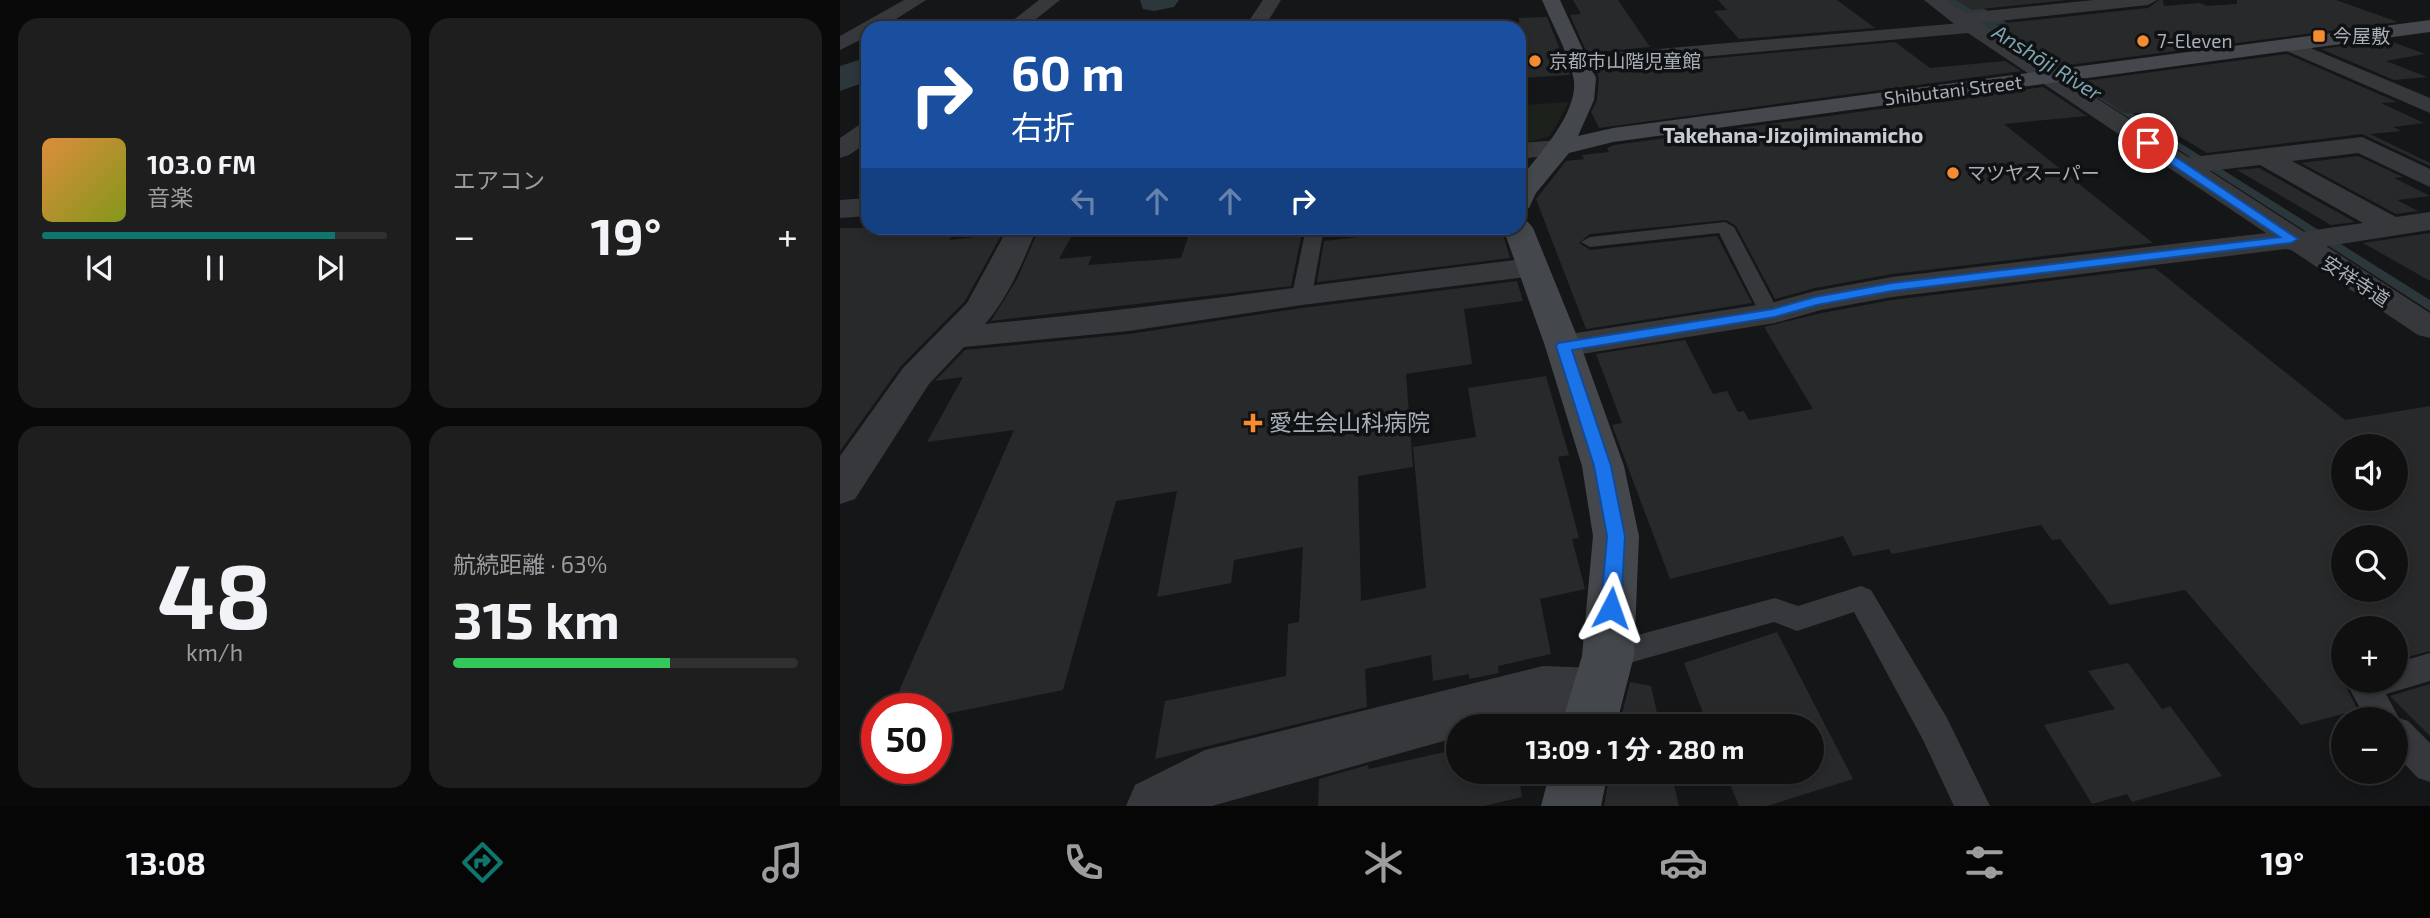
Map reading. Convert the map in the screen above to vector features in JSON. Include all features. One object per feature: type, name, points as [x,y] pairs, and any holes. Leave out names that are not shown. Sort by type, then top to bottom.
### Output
[{"type":"main road","points":[[1526,188],[1560,148],[1583,100],[1585,78],[1551,0]]},
{"type":"main road","name":"Shibutani Street","points":[[1560,148],[1613,135],[2430,26]]},
{"type":"main road","points":[[1521,235],[1563,346],[1602,466],[1616,536],[1598,692]]},
{"type":"main road","points":[[1571,806],[1576,784]]},
{"type":"street","points":[[880,21],[917,0]]},
{"type":"street","points":[[1022,21],[1051,0]]},
{"type":"street","points":[[1258,21],[1272,0]]},
{"type":"street","name":"安祥寺道","points":[[1933,0],[1972,16],[2294,241],[2430,328]]},
{"type":"street","points":[[1578,62],[1972,16],[2148,0]]},
{"type":"street","points":[[840,44],[861,32]]},
{"type":"street","points":[[2289,45],[2430,106]]},
{"type":"street","points":[[2380,84],[2418,80]]},
{"type":"street","points":[[840,150],[861,135]]},
{"type":"street","points":[[2184,166],[2362,145],[2430,179]]},
{"type":"street","name":"Shibutani Street","points":[[1526,150],[1560,148]]},
{"type":"street","points":[[2265,157],[2392,227]]},
{"type":"street","points":[[840,209],[861,208]]},
{"type":"street","points":[[1563,346],[1770,314],[1815,301],[1892,287],[2342,236],[2430,221]]},
{"type":"street","points":[[840,488],[916,376],[981,308],[1019,235]]},
{"type":"street","points":[[953,337],[1129,321],[1303,295],[1533,267]]},
{"type":"street","points":[[1156,806],[1205,778],[1543,690],[1598,692]]},
{"type":"lane","points":[[1590,243],[1725,227],[1770,314]]},
{"type":"lane","points":[[1303,295],[1314,235]]},
{"type":"lane","points":[[1598,692],[1775,610],[1797,620],[1861,598],[1935,729],[1972,806]]},
{"type":"lane","points":[[2408,673],[2430,667]]},
{"type":"lane","points":[[2408,744],[2430,766]]},
{"type":"shaded area","points":[[1569,102],[1550,136],[1527,143],[1526,105]]},
{"type":"water","points":[[1949,0],[1957,0],[2035,52],[2430,300],[2430,311],[1956,7]]},
{"type":"building","points":[[1573,0],[1618,0],[1650,47],[1587,53],[1570,15],[1581,14]]},
{"type":"building","points":[[1718,0],[1837,0],[1875,28],[1739,39],[1714,11],[1727,10]]},
{"type":"building","points":[[1956,0],[2068,0],[1972,10]]},
{"type":"building","points":[[2163,0],[2164,6],[2200,3],[2207,6],[2237,4],[2237,0],[2336,0],[2398,22],[2053,67],[2040,58],[2052,57],[1996,24],[2148,8]]},
{"type":"building","points":[[1547,17],[1570,75],[1526,78],[1526,21],[1519,21],[1519,18]]},
{"type":"building","points":[[2387,40],[2425,54],[2386,61],[2427,77],[2394,80],[2321,49]]},
{"type":"building","points":[[1895,42],[1930,68],[2005,61],[2021,71],[1599,128],[1591,112],[1597,100],[1599,78],[1595,69]]},
{"type":"building","points":[[2287,54],[2397,102],[2381,103],[2424,123],[2393,127],[2402,131],[2370,134],[2430,163],[2430,166],[2362,134],[2207,153],[2141,113],[2124,113],[2077,82]]},
{"type":"building","points":[[2043,87],[2087,116],[2004,124],[2153,243],[1892,274],[1815,288],[1775,299],[1736,226],[1726,220],[1590,234],[1579,243],[1590,250],[1717,236],[1752,303],[1586,329],[1536,199],[1566,161],[1584,159],[1582,155],[1609,152],[1607,148],[1614,145]]},
{"type":"building","points":[[2358,156],[2403,177],[2394,178],[2430,196],[2397,200],[2418,211],[2396,214],[2301,163]]},
{"type":"building","points":[[2259,168],[2355,222],[2331,225],[2237,170]]},
{"type":"building","points":[[840,228],[861,228],[861,235],[953,235],[949,240],[1001,235],[965,301],[901,366],[840,451]]},
{"type":"building","points":[[2430,233],[2430,281],[2363,243]]},
{"type":"building","points":[[1036,235],[1072,235],[1059,259],[1092,256],[1088,265],[1181,258],[1189,235],[1302,235],[1291,286],[991,321],[1017,279]]},
{"type":"building","points":[[1375,235],[1503,235],[1510,258],[1317,282],[1324,241]]},
{"type":"building","points":[[2155,268],[2345,420],[2430,406],[2430,651],[2408,657],[2408,616],[2331,616],[2331,693],[2349,693],[2356,707],[2331,707],[2331,717],[2301,725],[2185,590],[2110,605],[2060,539],[2052,540],[2041,525],[1892,554],[1889,549],[1853,556],[1843,536],[1670,579],[1612,425],[1622,423],[1596,354],[1685,340],[1713,394],[1727,391],[1738,412],[1744,411],[1749,420],[1813,409],[1764,327],[1892,300]]},
{"type":"building","points":[[1517,281],[1523,301],[1464,309],[1472,364],[1406,374],[1413,467],[1358,476],[1361,601],[1426,588],[1413,447],[1476,437],[1468,388],[1546,376],[1569,455],[1558,457],[1579,538],[1572,539],[1585,589],[1540,599],[1551,654],[1498,666],[1499,673],[1469,679],[1469,674],[1433,681],[1431,655],[1365,669],[1367,707],[1155,759],[1165,701],[1286,676],[1288,624],[1299,622],[1303,547],[1234,560],[1231,583],[1157,597],[1177,491],[1116,501],[1063,690],[952,713],[952,693],[898,693],[1014,430],[927,442],[963,377],[935,381],[965,350],[1129,334],[1302,308]]},
{"type":"building","points":[[1777,632],[1819,714],[1703,714],[1684,663]]},
{"type":"building","points":[[2128,663],[2162,709],[2170,706],[2222,776],[2132,802],[2127,794],[2092,804],[2044,725],[2115,709],[2088,671]]},
{"type":"building","points":[[1630,682],[1651,686],[1657,714],[1622,714]]},
{"type":"building","points":[[2430,684],[2430,736],[2408,714],[2408,707],[2401,707],[2390,696],[2408,693],[2408,691]]},
{"type":"building","points":[[1824,723],[1853,779],[1767,806],[1739,806],[1730,784],[1824,784]]},
{"type":"building","points":[[1446,752],[1446,784],[1520,784],[1522,797],[1484,806],[1318,806],[1319,779],[1368,765],[1369,769]]},
{"type":"building","points":[[1608,784],[1674,784],[1679,806],[1604,806]]},
{"type":"waterway","points":[[1154,2],[1163,0]]},
{"type":"waterway","name":"Anshōji River","points":[[1948,0],[2032,54]]},
{"type":"waterway","points":[[840,79],[861,71]]},
{"type":"place","name":"今屋敷","points":[[2319,36]]},
{"type":"place","name":"7-Eleven","points":[[2143,41]]},
{"type":"place","name":"京都市山階児童館","points":[[1535,61]]},
{"type":"place","name":"マツヤスーパー","points":[[1953,173]]},
{"type":"place","name":"愛生会山科病院","points":[[1253,423]]},
{"type":"district","name":"Takehana-Jizojiminamicho","points":[[1793,136]]},
{"type":"route","points":[[1611,608],[1616,536],[1602,466],[1563,346],[1775,313],[1815,301],[1892,287],[2291,239],[2148,143]]}]
